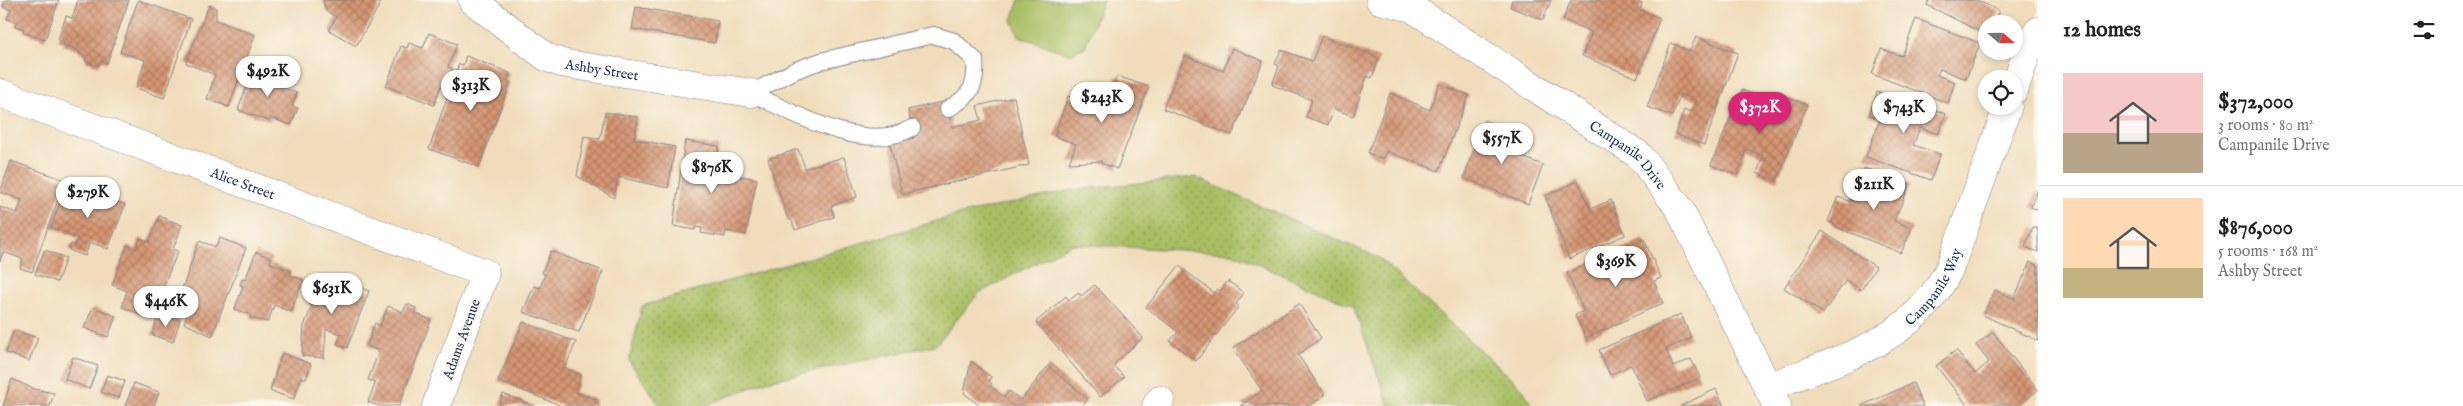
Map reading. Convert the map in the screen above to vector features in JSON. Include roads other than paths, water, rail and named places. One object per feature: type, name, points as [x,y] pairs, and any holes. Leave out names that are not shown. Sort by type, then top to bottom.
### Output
[{"type":"street","name":"Ashby Street","points":[[472,0],[546,58],[561,63],[751,93]]},
{"type":"street","name":"Campanile Drive","points":[[1380,0],[1412,8],[1639,155],[1679,208],[1773,397]]},
{"type":"street","points":[[2021,70],[2038,31]]},
{"type":"street","name":"Alice Street","points":[[0,93],[485,273]]},
{"type":"street","name":"Campanile Way","points":[[1773,397],[1889,336],[1915,318],[1929,303],[1942,286],[1950,267],[2005,115]]},
{"type":"street","name":"Adams Avenue","points":[[436,406],[485,273]]},
{"type":"lane","points":[[751,93],[796,70],[821,61],[934,35],[954,41],[975,60],[976,80],[958,104],[948,109]]},
{"type":"lane","points":[[751,93],[831,130],[877,137],[906,132],[912,128]]}]
